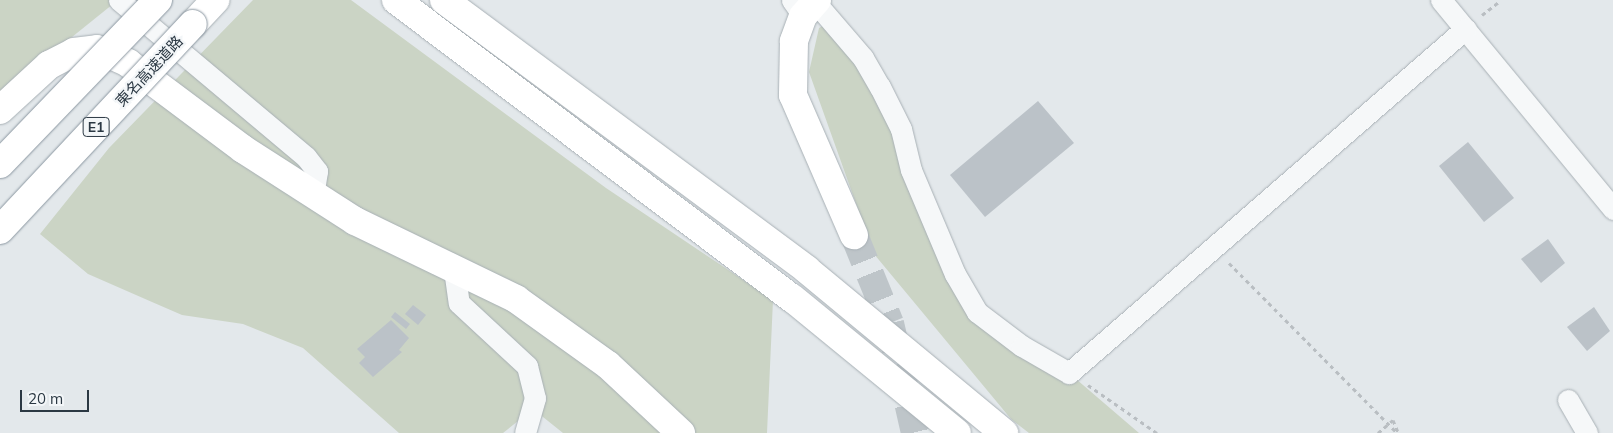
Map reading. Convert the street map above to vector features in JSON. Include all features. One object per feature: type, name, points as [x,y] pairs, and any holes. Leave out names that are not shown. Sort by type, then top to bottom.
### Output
[{"type":"main road","points":[[0,164],[158,0]]},
{"type":"main road","name":"東名高速道路","points":[[0,230],[215,0]]},
{"type":"main road","points":[[396,0],[792,298],[957,433]]},
{"type":"main road","points":[[444,0],[807,270],[1004,433]]},
{"type":"main road","points":[[807,5],[790,64],[793,94],[854,235]]},
{"type":"main road","points":[[0,110],[49,65],[74,52],[97,49],[128,63],[242,150],[313,196],[384,237],[516,300],[560,330],[646,398],[681,433]]},
{"type":"street","points":[[119,0],[306,157],[317,171],[313,196]]},
{"type":"street","points":[[1440,0],[1613,209]]},
{"type":"street","points":[[807,5],[863,58],[880,86],[901,129],[911,170],[952,265],[977,312],[1014,341],[1069,373],[1465,29]]},
{"type":"street","points":[[454,269],[459,303],[527,366],[535,398],[525,433]]},
{"type":"street","points":[[1568,400],[1587,433]]},
{"type":"path","points":[[1213,247],[1398,433]]},
{"type":"path","points":[[1069,373],[1158,433]]},
{"type":"path","points":[[1378,433],[1393,420],[1398,433]]},
{"type":"green space","points":[[0,0],[118,0],[0,95]]},
{"type":"green space","points":[[253,0],[351,0],[606,188],[773,300],[767,433],[563,433],[533,409],[503,433],[399,433],[303,348],[243,324],[182,315],[152,302],[88,274],[40,234],[109,148]]},
{"type":"green space","points":[[826,24],[880,87],[955,274],[995,327],[1069,373],[1139,433],[1029,433],[1011,419],[874,254],[809,72],[819,28]]},
{"type":"building","points":[[1038,101],[1074,143],[985,217],[950,175]]},
{"type":"building","points":[[1468,142],[1514,198],[1484,222],[1439,166]]},
{"type":"building","points":[[1548,239],[1565,263],[1541,283],[1521,259]]},
{"type":"building","points":[[413,305],[426,315],[418,325],[405,314]]},
{"type":"building","points":[[1594,307],[1610,331],[1587,351],[1567,327]]},
{"type":"building","points":[[395,312],[410,324],[406,329],[391,317]]},
{"type":"building","points":[[391,320],[409,338],[399,350],[402,352],[373,377],[359,363],[365,357],[357,349]]},
{"type":"tunnel","points":[[854,235],[890,323],[915,433]]}]
